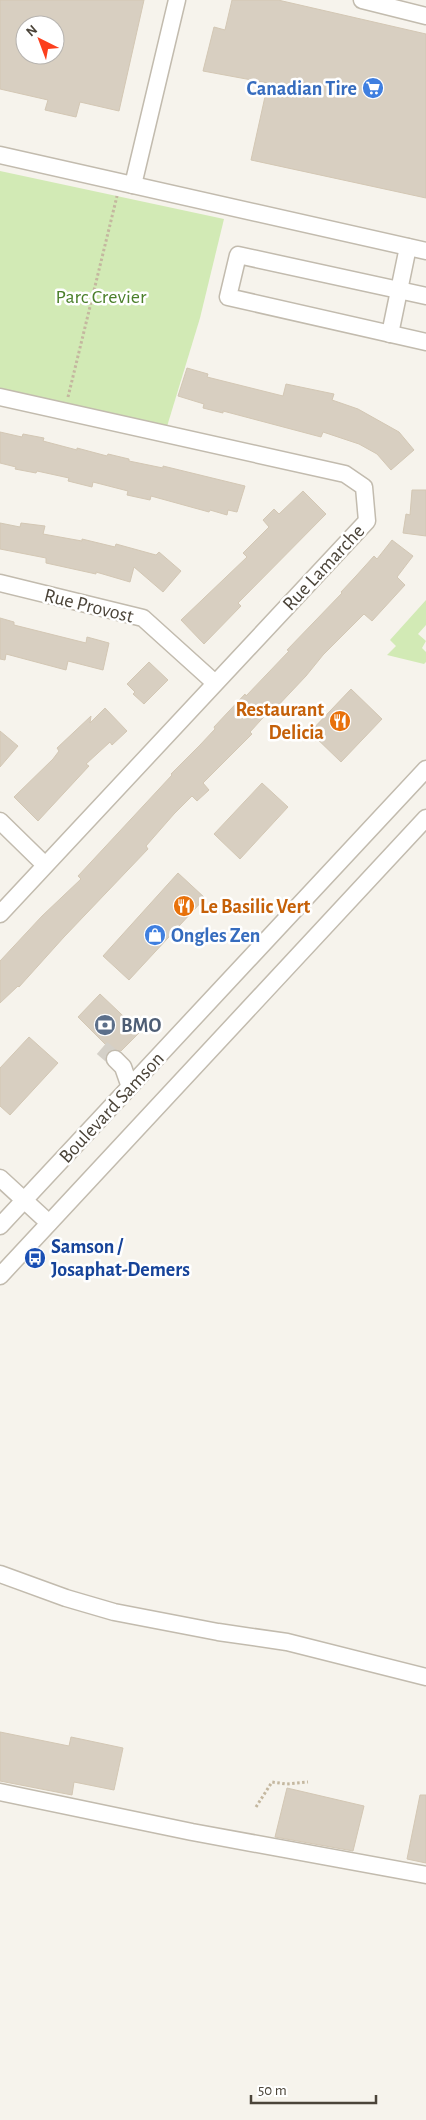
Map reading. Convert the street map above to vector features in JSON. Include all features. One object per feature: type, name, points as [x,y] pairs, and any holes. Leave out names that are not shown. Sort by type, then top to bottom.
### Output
[{"type":"street","points":[[133,185],[177,0]]},
{"type":"street","points":[[362,0],[426,16]]},
{"type":"street","points":[[0,155],[426,251]]},
{"type":"street","points":[[390,334],[408,246]]},
{"type":"street","points":[[426,296],[238,255],[228,297],[426,342]]},
{"type":"street","name":"Rue Lamarche","points":[[0,397],[344,474],[364,487],[367,521],[0,914]]},
{"type":"street","name":"Rue Provost","points":[[0,582],[143,618],[215,683]]},
{"type":"street","name":"Boulevard Samson","points":[[0,1226],[426,769]]},
{"type":"street","name":"Boulevard Samson","points":[[0,1276],[426,818]]},
{"type":"street","points":[[0,821],[45,865]]},
{"type":"street","points":[[115,1059],[122,1067],[130,1087]]},
{"type":"street","points":[[0,1178],[49,1223]]},
{"type":"street","points":[[0,1574],[66,1598],[114,1612],[218,1632],[287,1642],[426,1677]]},
{"type":"street","points":[[0,1792],[192,1832],[426,1875]]},
{"type":"path","points":[[64,412],[117,196]]},
{"type":"path","points":[[256,1807],[272,1782],[286,1784],[308,1782]]},
{"type":"green space","name":"Parc Crevier","points":[[0,171],[224,219],[200,318],[165,433],[0,397]]},
{"type":"green space","points":[[426,600],[426,625],[418,634],[426,641],[422,648],[426,652],[426,662],[424,664],[387,655],[396,646],[390,640]]},
{"type":"building","points":[[0,0],[144,0],[119,111],[80,102],[76,117],[45,110],[48,100],[0,89]]},
{"type":"building","points":[[232,0],[278,0],[426,34],[426,198],[251,160],[268,83],[203,71],[214,27],[225,30]]},
{"type":"building","points":[[187,368],[208,374],[207,377],[283,396],[286,384],[334,394],[332,400],[358,409],[399,432],[414,450],[391,470],[377,454],[359,444],[323,432],[321,437],[223,411],[223,413],[203,408],[204,404],[178,396]]},
{"type":"building","points":[[0,432],[22,437],[23,434],[44,438],[43,441],[77,450],[77,448],[107,456],[108,454],[129,459],[129,461],[163,468],[163,466],[245,486],[237,512],[228,510],[227,515],[151,496],[150,500],[127,495],[128,491],[93,482],[92,487],[68,481],[69,478],[37,471],[36,473],[15,469],[16,467],[0,463]]},
{"type":"building","points":[[412,490],[426,490],[426,536],[403,533],[406,514],[410,515]]},
{"type":"building","points":[[303,491],[326,514],[238,603],[241,606],[204,644],[181,620],[247,557],[243,553],[269,527],[263,520],[274,509],[279,514]]},
{"type":"building","points":[[0,523],[20,527],[21,523],[45,526],[43,534],[82,541],[82,539],[115,547],[116,544],[156,555],[159,552],[181,571],[163,592],[134,567],[130,582],[96,572],[96,574],[46,563],[46,558],[0,549]]},
{"type":"building","points":[[392,540],[413,556],[397,577],[405,585],[372,621],[364,614],[323,655],[273,711],[271,709],[250,732],[252,734],[203,783],[209,790],[197,801],[192,796],[174,814],[146,846],[148,849],[19,987],[0,1003],[0,961],[42,916],[81,879],[78,876],[171,774],[215,729],[214,727],[289,651],[287,650],[342,593],[374,556],[377,559]]},
{"type":"building","points":[[0,618],[14,622],[14,625],[86,643],[87,637],[109,643],[103,670],[68,661],[66,670],[6,654],[5,660],[0,659]]},
{"type":"building","points":[[149,662],[168,680],[144,704],[133,694],[135,692],[127,684]]},
{"type":"building","points":[[351,689],[382,719],[341,762],[310,732]]},
{"type":"building","points":[[105,708],[127,731],[112,745],[110,742],[86,764],[89,766],[38,821],[14,797],[53,759],[59,751],[57,748],[91,716],[90,723]]},
{"type":"building","points":[[0,731],[18,746],[0,767]]},
{"type":"building","points":[[262,783],[288,807],[240,859],[214,834]]},
{"type":"building","points":[[178,873],[205,898],[129,980],[103,956]]},
{"type":"building","points":[[100,994],[140,1032],[121,1051],[111,1050],[78,1017]]},
{"type":"building","points":[[29,1037],[58,1063],[10,1115],[0,1106],[0,1068]]},
{"type":"building","points":[[0,1732],[69,1746],[71,1737],[123,1748],[114,1790],[74,1782],[72,1795],[0,1781]]},
{"type":"building","points":[[287,1788],[364,1806],[353,1851],[275,1837]]},
{"type":"building","points":[[420,1795],[426,1795],[426,1863],[407,1859]]},
{"type":"tunnel","points":[[102,1048],[115,1059]]},
{"type":"place","name":"Canadian Tire","points":[[373,88]]},
{"type":"place","name":"Restaurant Delicia","points":[[340,721]]},
{"type":"place","name":"Le Basilic Vert","points":[[184,906]]},
{"type":"place","name":"Ongles Zen","points":[[155,935]]},
{"type":"place","name":"BMO","points":[[105,1025]]},
{"type":"place","name":"Samson / Josaphat-Demers","points":[[35,1258]]}]
